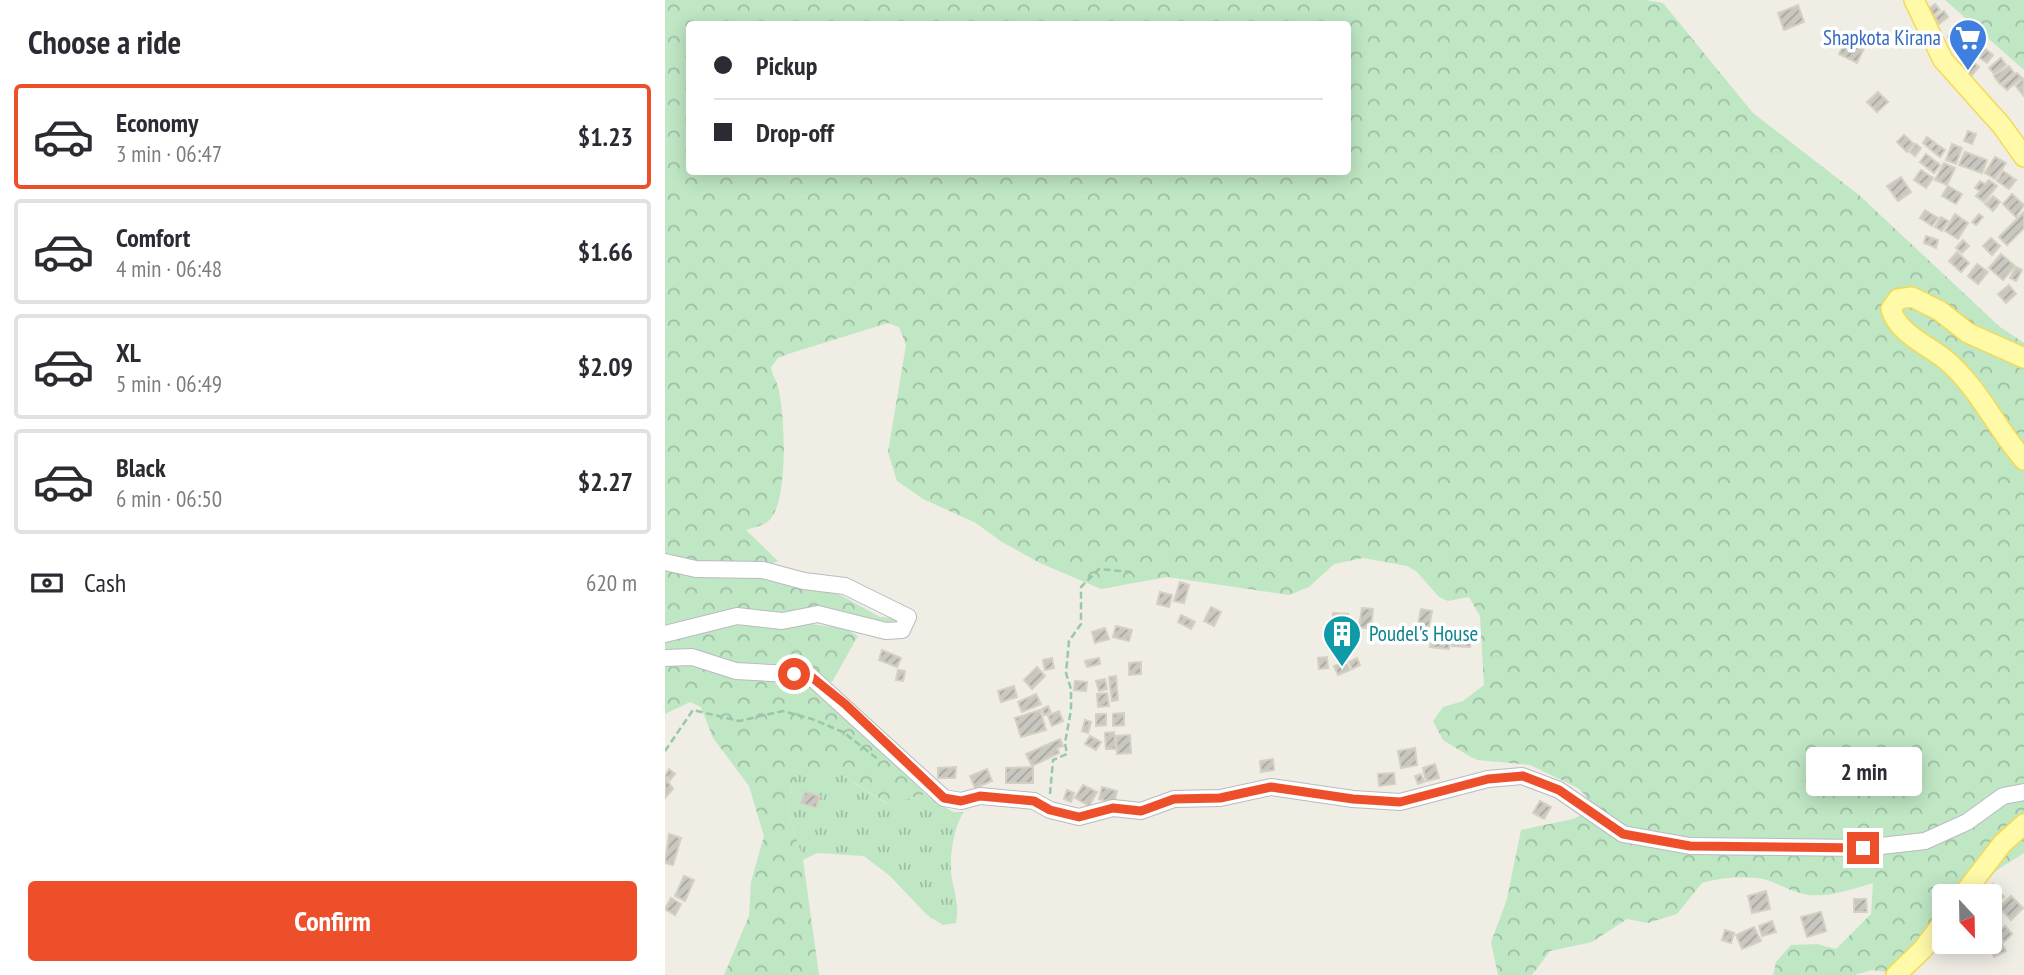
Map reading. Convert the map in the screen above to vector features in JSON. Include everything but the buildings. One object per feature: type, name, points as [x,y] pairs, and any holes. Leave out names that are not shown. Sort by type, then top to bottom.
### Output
[{"type":"main road","points":[[1914,0],[1943,60],[2002,126],[2024,158]]},
{"type":"main road","points":[[2024,358],[1968,333],[1940,311],[1912,297],[1898,299],[1891,309],[1900,325],[1947,361],[1976,390],[2024,460]]},
{"type":"main road","points":[[1971,884],[2002,844],[2024,824]]},
{"type":"main road","points":[[1896,975],[1932,937]]},
{"type":"street","points":[[665,562],[696,569],[763,570],[804,581],[845,586],[908,617],[902,630],[886,631],[818,614],[782,621],[737,616],[665,634]]},
{"type":"street","points":[[665,658],[692,657],[736,671],[809,675],[944,798],[961,801],[980,796],[1034,801],[1050,810],[1079,817],[1113,808],[1141,811],[1174,799],[1220,798],[1271,787],[1353,799],[1400,802],[1488,779],[1523,776],[1559,790],[1623,834],[1690,846],[1863,848],[1925,841],[1967,822],[2003,796],[2024,792]]},
{"type":"path","points":[[1050,810],[1053,760],[1067,754],[1065,743],[1071,710],[1071,689],[1066,673],[1069,641],[1081,624],[1081,587],[1100,569],[1131,572]]},
{"type":"path","points":[[665,751],[693,709],[739,721],[783,711],[843,732],[876,758],[889,763]]},
{"type":"green space","points":[[665,0],[1645,0],[1663,3],[1753,113],[1859,195],[2000,327],[2024,343],[2024,853],[1997,870],[1984,884],[1932,884],[1932,951],[1912,975],[1871,970],[1855,975],[1773,975],[1776,962],[1791,945],[1817,944],[1836,949],[1871,914],[1873,883],[1833,894],[1809,895],[1760,878],[1743,877],[1702,883],[1677,914],[1648,923],[1627,919],[1592,942],[1550,951],[1532,975],[1498,975],[1491,942],[1507,899],[1521,830],[1573,819],[1592,810],[1585,795],[1578,788],[1530,765],[1478,760],[1443,740],[1433,721],[1443,707],[1463,701],[1484,685],[1480,616],[1469,597],[1448,601],[1439,597],[1416,571],[1407,566],[1363,558],[1334,564],[1309,587],[1289,595],[1167,577],[1101,589],[1040,563],[1002,542],[976,523],[923,499],[897,481],[888,452],[906,345],[899,327],[888,323],[788,354],[778,358],[771,367],[778,387],[782,415],[784,452],[781,489],[771,518],[746,530],[778,561],[769,565],[842,596],[880,617],[893,618],[898,622],[883,627],[840,611],[809,619],[811,624],[846,629],[858,636],[832,682],[809,672],[784,666],[734,664],[808,684],[877,743],[925,794],[888,804],[831,768],[796,768],[787,808],[803,860],[819,975],[724,975],[749,916],[751,882],[764,836],[749,786],[713,738],[701,707],[690,702],[665,714]]},
{"type":"green space","points":[[1945,0],[2024,0],[2024,70]]},
{"type":"green space","points":[[796,768],[831,768],[887,804],[925,794],[953,812],[963,812],[955,833],[951,856],[956,923],[943,925],[927,915],[890,876],[864,856],[817,853],[803,860],[787,808]]},
{"type":"place","name":"Shapkota Kirana","points":[[1968,72]]},
{"type":"place","name":"Poudel's House","points":[[1342,668]]},
{"type":"route","points":[[794,674],[809,675],[845,704],[944,798],[961,801],[980,796],[1034,801],[1050,810],[1079,817],[1113,808],[1141,811],[1174,799],[1220,798],[1271,787],[1353,799],[1400,802],[1488,779],[1523,776],[1559,790],[1623,834],[1690,846],[1863,848]]}]
